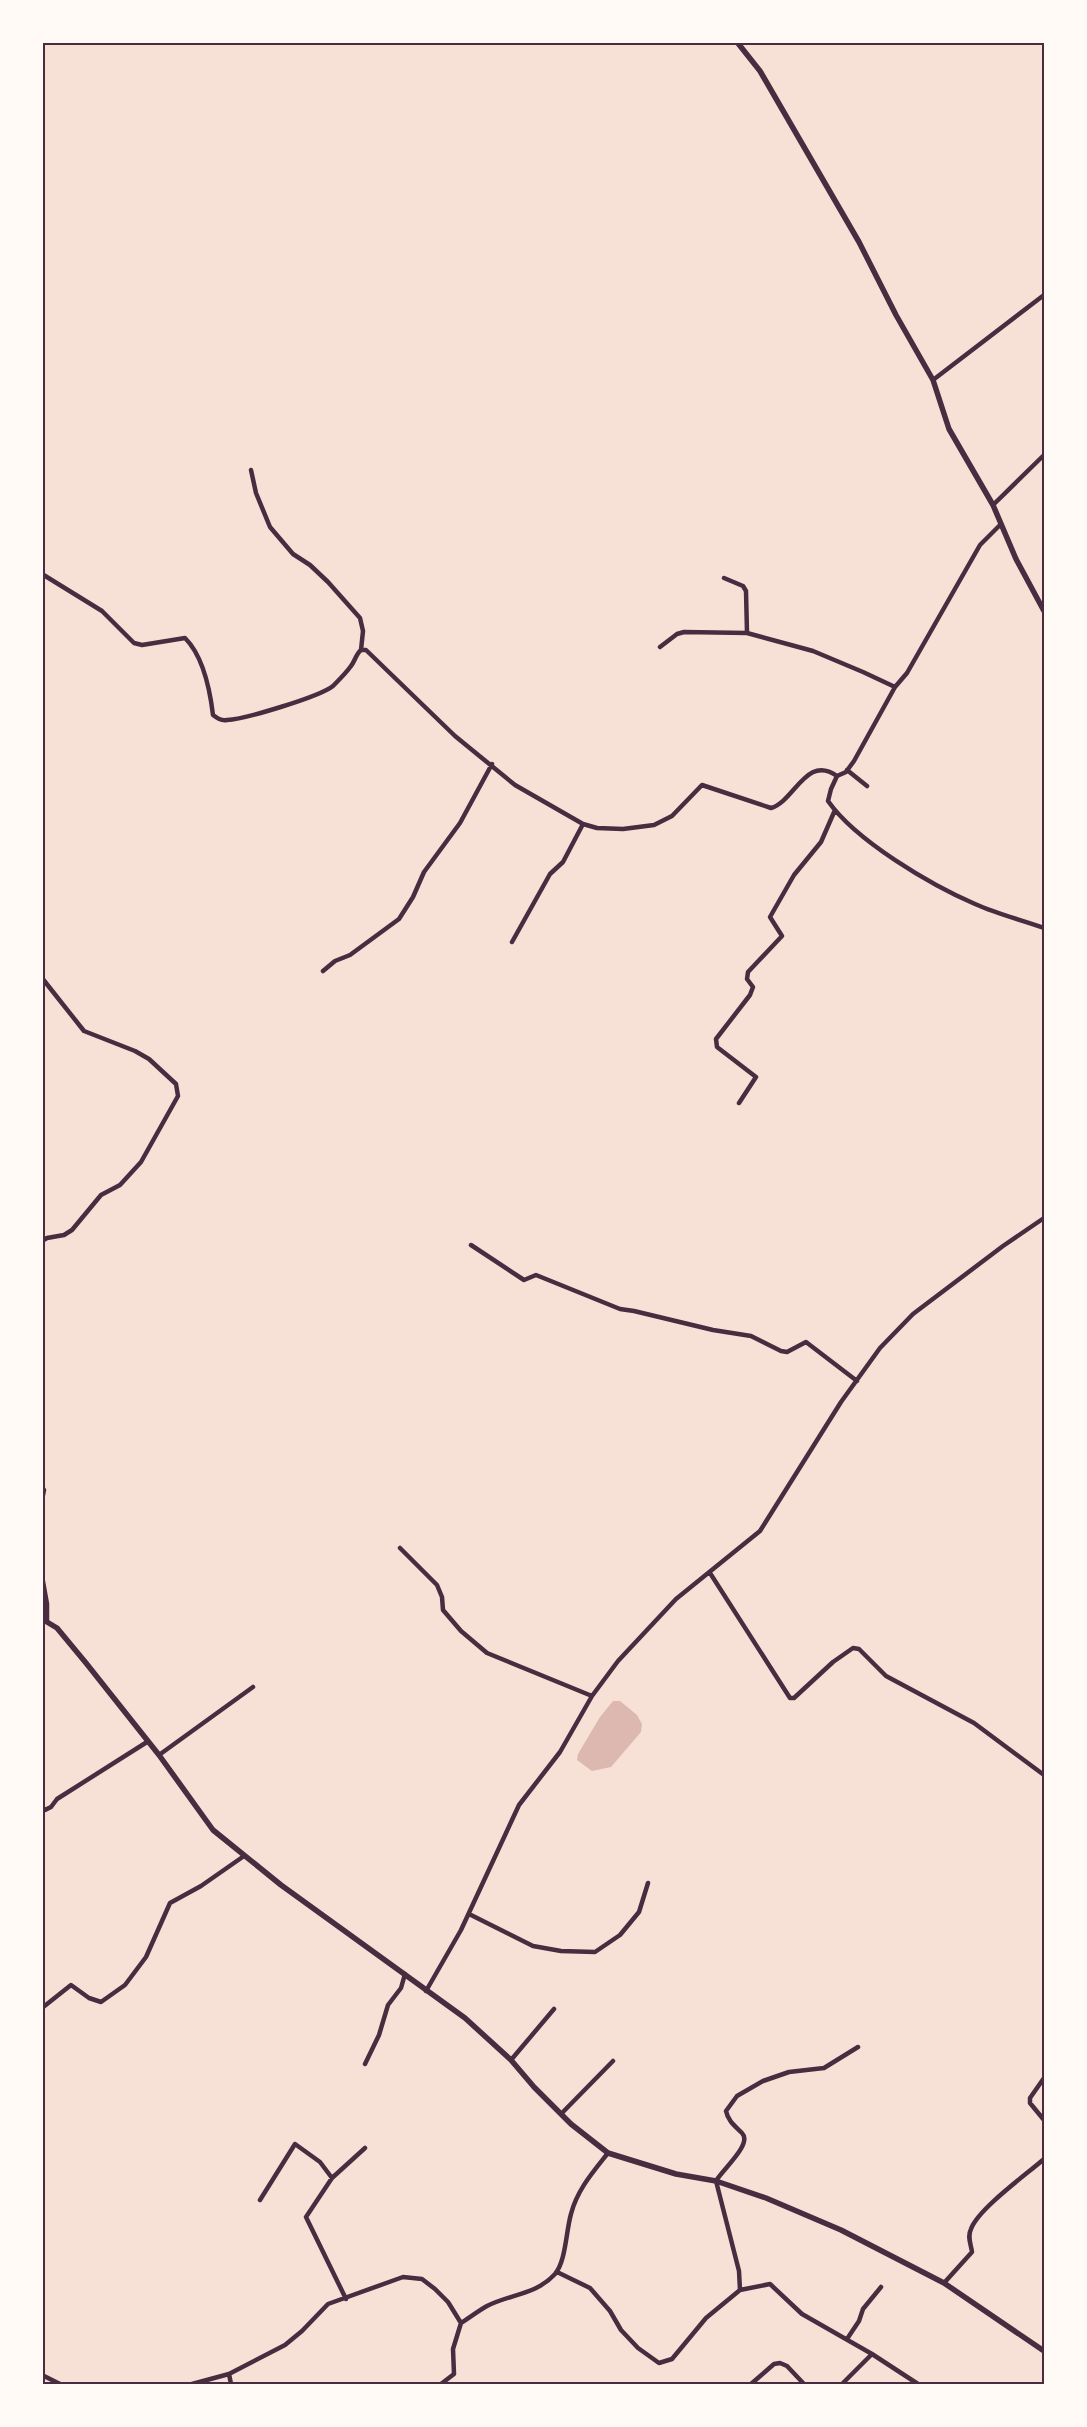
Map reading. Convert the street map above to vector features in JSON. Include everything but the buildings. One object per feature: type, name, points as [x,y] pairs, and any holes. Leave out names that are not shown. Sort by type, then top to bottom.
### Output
[{"type":"street","points":[[737,42],[760,71],[805,146],[932,380],[949,429],[993,504],[1016,558],[1044,611]]},
{"type":"street","points":[[932,380],[1044,294]]},
{"type":"street","points":[[993,504],[1044,455]]},
{"type":"street","points":[[42,574],[102,611],[134,643],[142,645],[158,644],[177,638],[185,638],[190,643],[201,667],[211,700],[213,715],[218,719],[239,718],[312,697],[332,686],[352,665],[361,650],[363,631],[360,618],[328,582],[310,565],[293,554],[270,527],[256,493],[251,470]]},
{"type":"street","points":[[1001,524],[980,545],[907,673],[895,687],[847,770],[838,776],[831,789],[828,801],[835,810],[882,850],[930,882],[976,905],[1044,928]]},
{"type":"street","points":[[724,578],[742,586],[746,591],[747,633]]},
{"type":"street","points":[[660,648],[677,634],[684,632],[747,633],[813,651],[895,687]]},
{"type":"street","points":[[361,650],[366,650],[380,662],[454,736],[492,764],[516,786],[583,824],[597,828],[623,829],[654,824],[672,816],[702,785],[771,808],[780,806],[810,774],[816,771],[832,773],[838,776]]},
{"type":"street","points":[[323,971],[336,961],[350,955],[399,919],[413,897],[424,872],[460,823],[492,764]]},
{"type":"street","points":[[847,770],[867,786]]},
{"type":"street","points":[[739,1103],[756,1077],[717,1047],[716,1039],[750,995],[753,987],[747,978],[748,972],[782,936],[770,917],[794,875],[821,842],[835,810]]},
{"type":"street","points":[[512,942],[550,874],[563,862],[583,824]]},
{"type":"street","points":[[42,978],[84,1031],[135,1051],[149,1059],[176,1084],[178,1096],[141,1162],[120,1185],[102,1195],[72,1230],[64,1235],[47,1238],[42,1241]]},
{"type":"street","points":[[426,1991],[469,1914],[519,1805],[560,1752],[592,1696],[618,1661],[644,1631],[676,1599],[760,1531],[880,1348],[913,1314],[1002,1246],[1044,1218]]},
{"type":"street","points":[[471,1245],[524,1280],[536,1275],[620,1310],[634,1310],[713,1330],[751,1336],[781,1351],[787,1352],[806,1342],[857,1381]]},
{"type":"street","points":[[42,1487],[44,1490],[42,1500]]},
{"type":"street","points":[[400,1548],[437,1585],[442,1597],[443,1610],[486,1653],[518,1664],[552,1682],[592,1696]]},
{"type":"street","points":[[710,1573],[790,1698],[794,1698],[833,1662],[853,1648],[859,1649],[886,1676],[974,1723],[1044,1774]]},
{"type":"street","points":[[42,1576],[47,1604],[45,1620],[57,1628],[159,1756],[213,1830],[244,1856],[465,2018],[511,2060],[561,2114],[608,2152],[676,2174],[716,2181],[766,2198],[841,2230],[944,2283],[1044,2351]]},
{"type":"street","points":[[159,1756],[253,1687]]},
{"type":"street","points":[[42,1807],[45,1810],[58,1799],[147,1742]]},
{"type":"street","points":[[42,2008],[71,1985],[89,1998],[101,2002],[125,1985],[146,1958],[170,1902],[201,1886],[244,1856]]},
{"type":"street","points":[[469,1914],[533,1946],[561,1951],[595,1952],[620,1935],[639,1912],[648,1883]]},
{"type":"street","points":[[364,2064],[380,2035],[388,2005],[401,1988],[405,1974]]},
{"type":"street","points":[[511,2060],[554,2009]]},
{"type":"street","points":[[716,2181],[742,2148],[745,2141],[744,2135],[733,2125],[726,2111],[737,2096],[763,2081],[788,2072],[824,2068],[858,2047]]},
{"type":"street","points":[[561,2114],[613,2061]]},
{"type":"street","points":[[1044,2078],[1030,2098],[1030,2103],[1044,2120]]},
{"type":"street","points":[[260,2200],[295,2144],[320,2162],[332,2178]]},
{"type":"street","points":[[346,2298],[306,2217],[332,2178],[364,2148]]},
{"type":"street","points":[[441,2384],[454,2374],[453,2349],[461,2323],[486,2306],[526,2294],[543,2285],[556,2272],[565,2248],[571,2214],[580,2190],[608,2152]]},
{"type":"street","points":[[944,2283],[972,2252],[968,2236],[971,2227],[980,2216],[1044,2159]]},
{"type":"street","points":[[716,2181],[727,2231],[739,2271],[740,2290]]},
{"type":"street","points":[[556,2272],[590,2288],[638,2348],[659,2363],[672,2359],[706,2318],[740,2290],[770,2284],[802,2314],[872,2354],[918,2384]]},
{"type":"street","points":[[192,2384],[228,2374],[285,2346],[302,2332],[328,2304],[403,2277],[422,2279],[448,2302],[461,2323]]},
{"type":"street","points":[[847,2340],[859,2322],[863,2309],[881,2286]]},
{"type":"street","points":[[842,2384],[872,2354]]},
{"type":"street","points":[[751,2384],[774,2364],[780,2362],[787,2366],[804,2384]]},
{"type":"street","points":[[228,2374],[232,2384]]},
{"type":"street","points":[[42,2375],[60,2384]]},
{"type":"shaded area","points":[[613,1701],[620,1701],[637,1715],[642,1724],[641,1732],[611,1767],[592,1771],[577,1760],[578,1754],[600,1717]]}]
